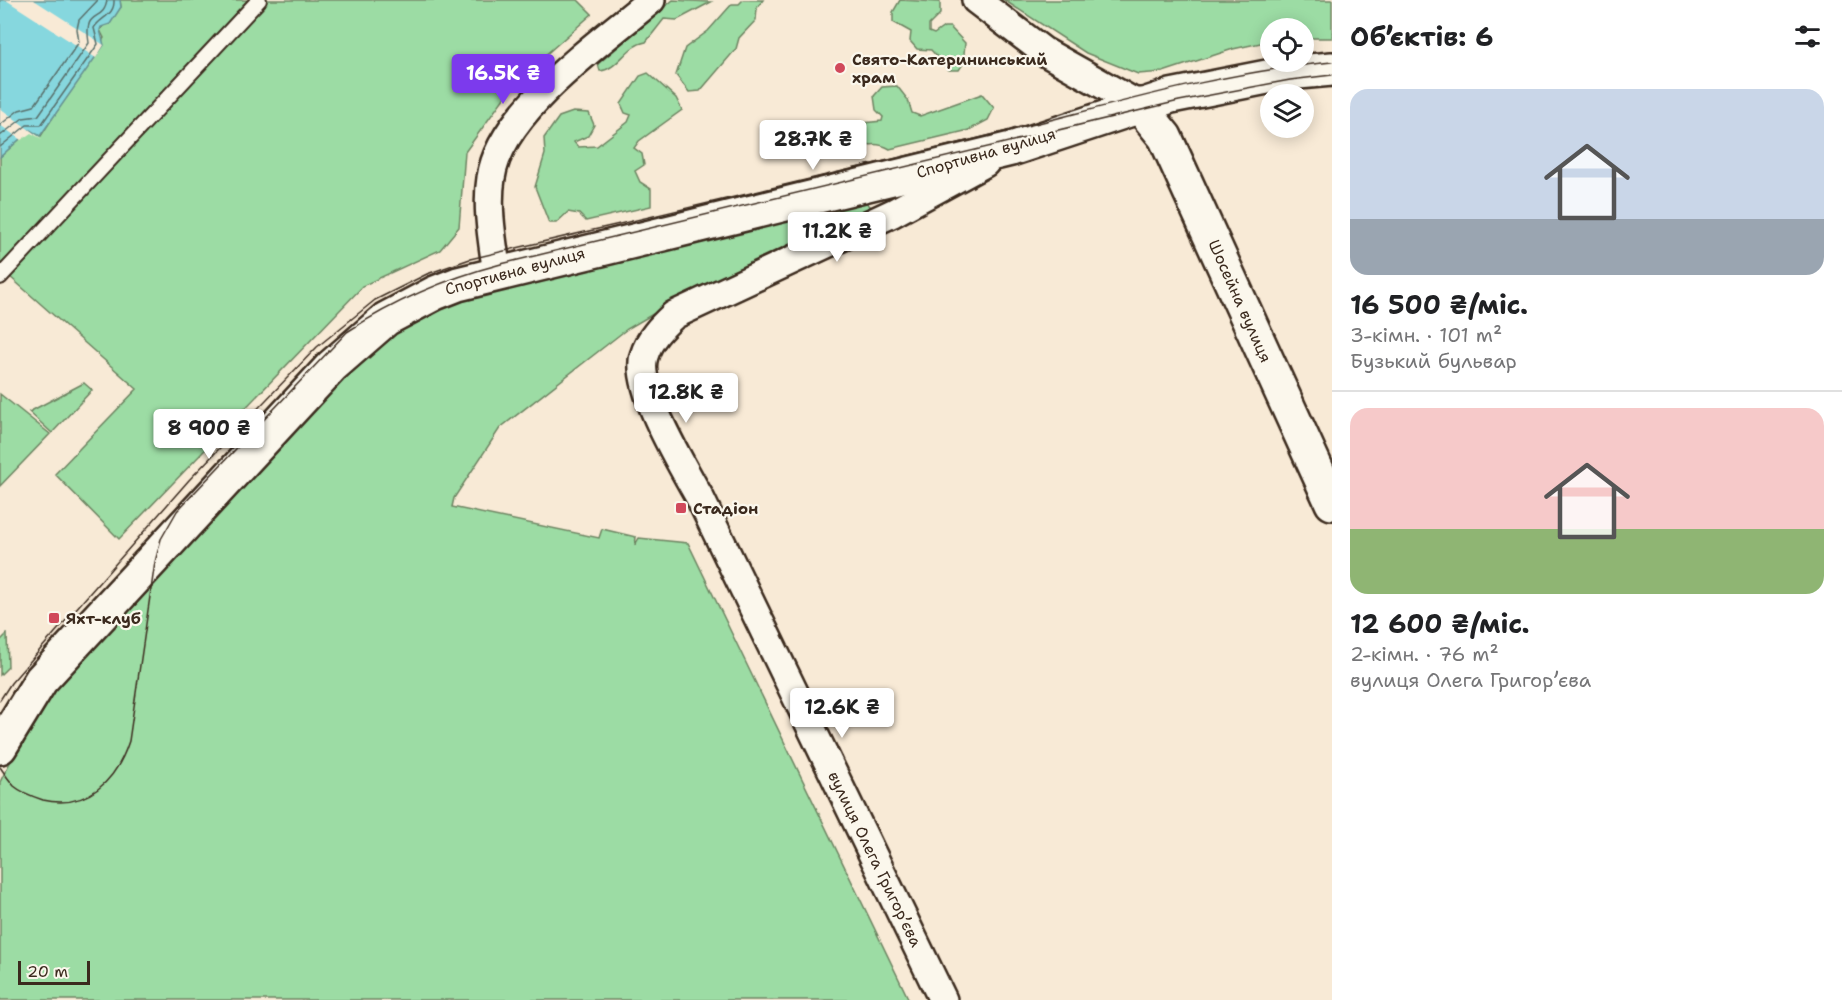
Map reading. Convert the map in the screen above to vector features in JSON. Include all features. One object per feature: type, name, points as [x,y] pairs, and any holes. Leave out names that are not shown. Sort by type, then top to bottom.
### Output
[{"type":"street","points":[[497,274],[490,203],[491,177],[496,158],[507,137],[537,97],[651,0]]},
{"type":"street","points":[[976,0],[1043,51],[1138,105]]},
{"type":"street","name":"Спортивна вулиця","points":[[0,747],[41,680],[290,409],[352,346],[386,319],[418,301],[458,284],[497,274],[1011,149],[1138,105],[1171,96],[1287,73],[1332,69]]},
{"type":"street","name":"Шосейна вулиця","points":[[1138,105],[1165,137],[1332,503]]},
{"type":"street","name":"вулиця Олега Григорʼєва","points":[[944,1000],[700,498],[671,444],[650,399],[644,379],[643,358],[659,329],[674,315],[893,213],[1011,149]]},
{"type":"lane","points":[[0,277],[259,0]]},
{"type":"green space","points":[[120,0],[578,0],[592,14],[517,80],[465,152],[459,227],[440,250],[364,285],[119,539],[55,474],[137,389],[0,268],[0,157],[31,129],[41,136],[104,38],[100,30],[121,7]]},
{"type":"green space","points":[[673,0],[711,2],[677,20],[664,19],[646,42],[633,48],[612,66],[600,71],[598,64]]},
{"type":"green space","points":[[743,0],[763,0],[757,8],[756,20],[739,38],[736,49],[700,91],[689,92],[676,75],[685,48],[708,31],[732,4],[739,4]]},
{"type":"green space","points":[[900,0],[940,2],[940,14],[929,25],[929,32],[934,34],[944,27],[950,27],[965,43],[963,64],[959,70],[949,70],[931,50],[917,49],[910,41],[911,32],[893,22],[893,12]]},
{"type":"green space","points":[[1004,0],[1332,0],[1332,38],[1314,38],[1314,18],[1260,18],[1260,43],[1233,49],[1163,72],[1138,74],[1086,53]]},
{"type":"green space","points":[[648,73],[676,98],[682,110],[639,141],[634,148],[642,154],[644,165],[635,171],[640,182],[651,189],[651,206],[586,221],[579,214],[568,212],[556,223],[549,223],[535,187],[545,154],[544,138],[559,117],[573,112],[589,113],[594,125],[588,136],[574,142],[578,147],[597,146],[628,122],[631,115],[625,113],[621,104],[640,76]]},
{"type":"green space","points":[[897,86],[908,100],[912,113],[920,116],[982,94],[994,108],[988,120],[969,130],[890,149],[866,144],[856,130],[863,123],[882,121],[883,117],[876,110],[874,96],[882,87]]},
{"type":"green space","points":[[865,201],[871,207],[868,215],[653,314],[627,329],[500,428],[454,498],[452,507],[599,538],[602,529],[636,537],[635,545],[639,538],[688,543],[909,1000],[0,1000],[0,782],[50,684],[339,374],[419,310]]},
{"type":"green space","points":[[84,383],[92,390],[52,433],[29,412]]},
{"type":"green space","points":[[0,394],[50,434],[0,486]]},
{"type":"green space","points":[[7,634],[8,667],[0,675],[0,641]]},
{"type":"water","points":[[0,0],[120,0],[121,7],[110,24],[101,27],[104,45],[40,136],[30,130],[0,157]]},
{"type":"pier","points":[[6,0],[34,0],[104,45],[96,58]]},
{"type":"pier","points":[[0,108],[42,139],[31,133],[21,140],[0,125]]},
{"type":"tram line","points":[[0,700],[11,683],[189,480],[317,347],[375,300],[427,274],[470,259],[861,167],[1160,92],[1244,74],[1332,62]]},
{"type":"tram line","points":[[0,767],[14,786],[20,790],[43,800],[59,802],[73,801],[86,796],[108,780],[129,741],[155,562],[161,539],[177,511],[347,332],[402,300],[460,276],[501,264],[1179,101],[1290,80],[1332,75]]},
{"type":"place","name":"Свято-Катерининський храм","points":[[840,68]]},
{"type":"place","name":"Стадіон","points":[[681,508]]},
{"type":"place","name":"Яхт-клуб","points":[[54,618]]}]
